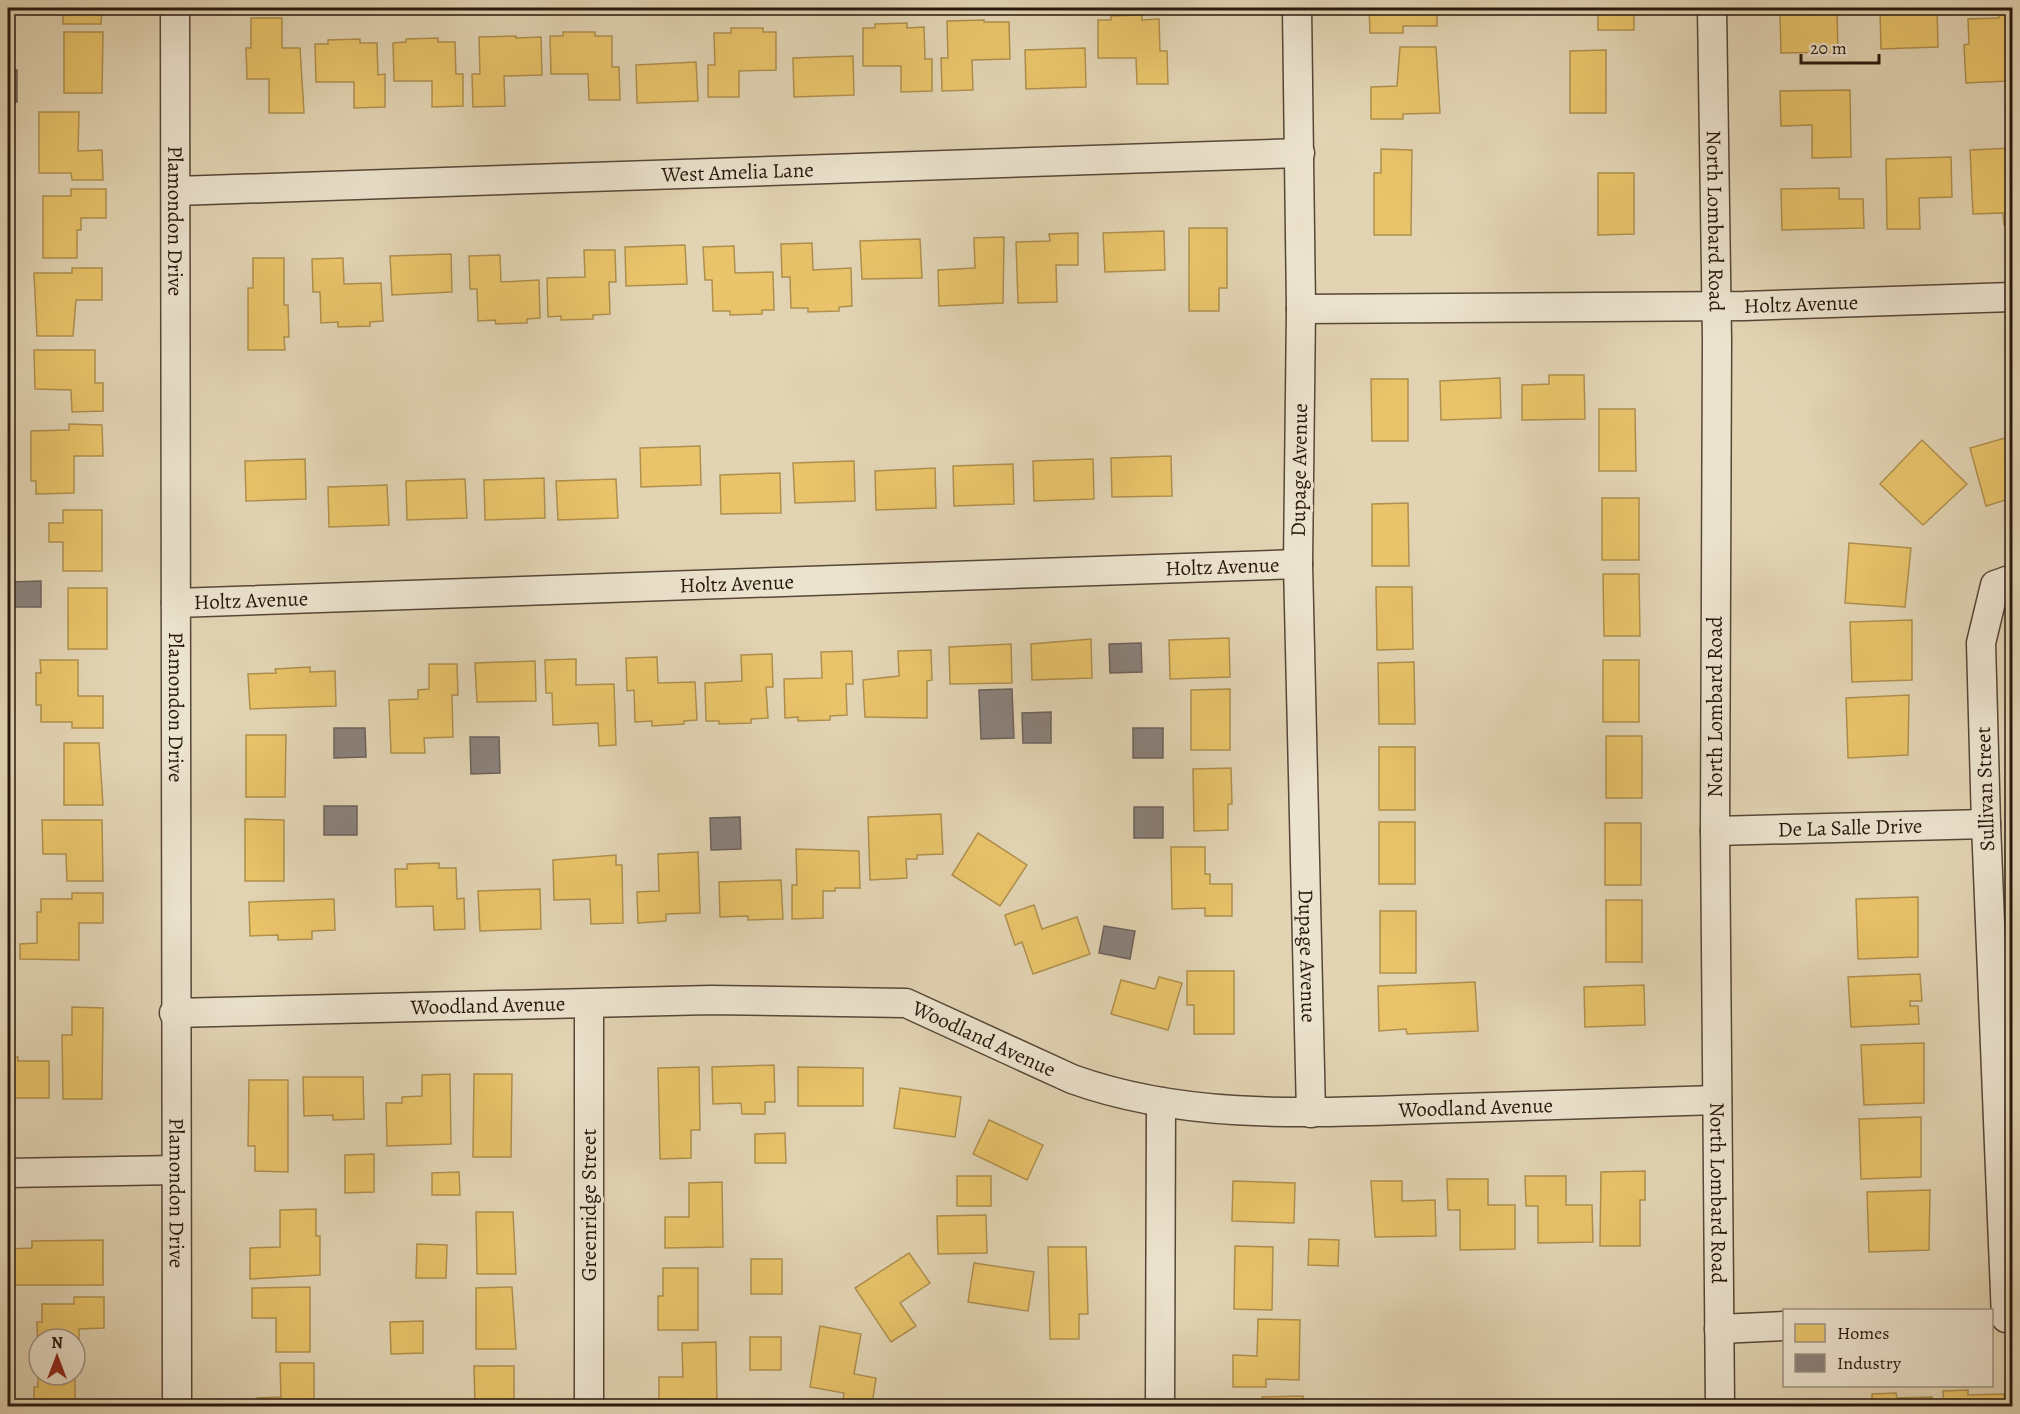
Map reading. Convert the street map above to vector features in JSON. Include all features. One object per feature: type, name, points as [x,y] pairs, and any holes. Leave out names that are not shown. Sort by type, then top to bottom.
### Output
[{"type":"street","name":"Plamondon Drive","points":[[175,8],[177,191],[174,1012],[177,1407]]},
{"type":"street","name":"Dupage Avenue","points":[[1297,8],[1301,309],[1299,564],[1311,1113]]},
{"type":"street","name":"North Lombard Road","points":[[1712,8],[1717,306],[1715,831],[1720,1407]]},
{"type":"street","name":"West Amelia Lane","points":[[177,191],[1300,153]]},
{"type":"street","name":"Holtz Avenue","points":[[1301,309],[1717,306],[2013,297]]},
{"type":"street","name":"Holtz Avenue","points":[[176,603],[1299,564]]},
{"type":"street","name":"Sullivan Street","points":[[2003,1318],[1981,643],[2004,582]]},
{"type":"street","name":"De La Salle Drive","points":[[1715,831],[1986,824]]},
{"type":"street","name":"Woodland Avenue","points":[[174,1012],[711,1000],[906,1003],[1072,1079],[1100,1089],[1161,1102],[1238,1111],[1311,1113],[1717,1100]]},
{"type":"street","name":"Greenridge Street","points":[[589,1004],[589,1407]]},
{"type":"street","points":[[1160,1407],[1161,1102]]},
{"type":"street","points":[[8,1173],[176,1170]]},
{"type":"street","points":[[1719,1329],[1783,1326]]},
{"type":"building: Homes","points":[[63,8],[102,8],[101,24],[63,24]]},
{"type":"building: Homes","points":[[1369,8],[1437,8],[1437,26],[1403,26],[1403,33],[1370,33]]},
{"type":"building: Homes","points":[[1598,8],[1634,8],[1634,30],[1598,30]]},
{"type":"building: Homes","points":[[1937,8],[1938,47],[1881,49],[1880,10]]},
{"type":"building: Homes","points":[[1998,8],[2012,8],[2012,55],[2006,55],[2008,81],[1966,83],[1964,45],[1969,44],[1968,19],[1999,18]]},
{"type":"building: Homes","points":[[1837,11],[1838,52],[1781,53],[1780,13]]},
{"type":"building: Homes","points":[[1142,15],[1142,20],[1159,19],[1160,51],[1167,51],[1168,84],[1137,84],[1136,58],[1098,58],[1098,20],[1111,20],[1111,16]]},
{"type":"building: Homes","points":[[251,18],[282,18],[282,48],[300,48],[304,113],[269,113],[269,79],[247,79],[246,48],[251,48]]},
{"type":"building: Homes","points":[[984,20],[984,22],[1009,22],[1010,59],[972,60],[973,90],[942,91],[941,58],[948,58],[947,21]]},
{"type":"building: Homes","points":[[907,23],[907,28],[924,27],[925,59],[932,59],[932,91],[901,92],[901,66],[863,66],[863,28],[875,28],[875,24]]},
{"type":"building: Homes","points":[[731,28],[763,28],[763,32],[776,32],[776,70],[739,71],[739,97],[708,97],[708,65],[715,65],[714,33],[731,33]]},
{"type":"building: Homes","points":[[64,32],[103,32],[102,93],[64,93]]},
{"type":"building: Homes","points":[[563,32],[595,32],[595,36],[612,36],[612,67],[619,67],[620,100],[589,100],[588,74],[551,74],[550,36],[563,36]]},
{"type":"building: Homes","points":[[516,36],[516,38],[541,37],[542,75],[504,76],[505,106],[473,107],[472,74],[480,74],[479,37]]},
{"type":"building: Homes","points":[[438,38],[438,42],[455,42],[456,74],[463,74],[463,106],[432,107],[432,81],[394,81],[393,43],[406,42],[406,39]]},
{"type":"building: Homes","points":[[360,39],[360,43],[377,43],[378,75],[385,74],[385,107],[354,108],[354,82],[316,82],[315,44],[328,44],[328,40]]},
{"type":"building: Homes","points":[[1400,47],[1436,47],[1440,113],[1403,114],[1403,119],[1371,119],[1371,87],[1397,86]]},
{"type":"building: Homes","points":[[1085,48],[1086,87],[1026,89],[1025,50]]},
{"type":"building: Homes","points":[[1606,50],[1606,113],[1570,113],[1570,51]]},
{"type":"building: Homes","points":[[853,56],[854,95],[794,97],[793,58]]},
{"type":"building: Homes","points":[[696,62],[698,101],[637,103],[636,65]]},
{"type":"building: Homes","points":[[1850,90],[1851,157],[1812,158],[1812,125],[1781,126],[1780,91]]},
{"type":"building: Homes","points":[[39,112],[79,112],[78,151],[102,150],[103,180],[72,180],[71,173],[39,173]]},
{"type":"building: Homes","points":[[2012,148],[2012,225],[2004,225],[2003,213],[1973,214],[1970,150]]},
{"type":"building: Homes","points":[[1381,149],[1412,150],[1411,235],[1374,235],[1374,173],[1381,173]]},
{"type":"building: Homes","points":[[1951,157],[1952,197],[1919,198],[1920,229],[1887,229],[1886,159]]},
{"type":"building: Homes","points":[[1598,173],[1634,173],[1634,234],[1598,235]]},
{"type":"building: Homes","points":[[1839,188],[1839,199],[1863,199],[1864,228],[1782,230],[1781,189]]},
{"type":"building: Homes","points":[[71,189],[106,189],[106,218],[81,218],[81,230],[77,230],[77,258],[43,258],[43,196],[71,196]]},
{"type":"building: Homes","points":[[1189,228],[1227,228],[1227,288],[1219,288],[1219,311],[1189,311]]},
{"type":"building: Homes","points":[[1164,231],[1165,270],[1105,272],[1103,233]]},
{"type":"building: Homes","points":[[1078,233],[1078,265],[1056,265],[1057,302],[1018,303],[1016,242],[1050,241],[1049,234]]},
{"type":"building: Homes","points":[[1004,237],[1003,303],[939,306],[938,270],[975,268],[974,238]]},
{"type":"building: Homes","points":[[920,239],[922,278],[862,279],[860,241]]},
{"type":"building: Homes","points":[[812,243],[813,270],[851,268],[852,306],[839,307],[839,311],[808,312],[808,308],[791,308],[790,277],[782,277],[781,244]]},
{"type":"building: Homes","points":[[685,245],[687,284],[626,286],[625,247]]},
{"type":"building: Homes","points":[[734,246],[735,273],[773,272],[774,310],[762,310],[762,314],[730,315],[730,311],[713,311],[712,280],[705,280],[703,247]]},
{"type":"building: Homes","points":[[584,250],[615,250],[616,282],[609,282],[610,314],[593,315],[593,319],[561,320],[561,316],[548,317],[547,278],[585,277]]},
{"type":"building: Homes","points":[[451,254],[452,292],[392,295],[390,256]]},
{"type":"building: Homes","points":[[500,255],[501,282],[539,280],[540,318],[527,319],[527,323],[496,324],[495,320],[478,321],[477,289],[470,289],[469,256]]},
{"type":"building: Homes","points":[[253,258],[284,258],[284,305],[288,305],[289,337],[284,337],[285,350],[248,350],[248,288],[253,288]]},
{"type":"building: Homes","points":[[343,258],[344,284],[381,283],[383,321],[370,322],[370,326],[338,327],[338,322],[321,323],[320,292],[313,292],[312,259]]},
{"type":"building: Homes","points":[[72,268],[102,268],[102,300],[76,300],[73,336],[37,336],[34,273],[72,273]]},
{"type":"building: Homes","points":[[34,350],[95,350],[95,383],[103,383],[103,411],[72,412],[71,390],[35,389]]},
{"type":"building: Homes","points":[[1549,375],[1584,375],[1585,419],[1522,420],[1522,385],[1549,384]]},
{"type":"building: Homes","points":[[1500,378],[1501,418],[1441,420],[1440,381]]},
{"type":"building: Homes","points":[[1371,379],[1408,379],[1408,441],[1372,441]]},
{"type":"building: Homes","points":[[1599,409],[1635,409],[1636,471],[1599,471]]},
{"type":"building: Homes","points":[[69,424],[102,425],[103,456],[74,456],[74,493],[36,494],[36,481],[31,481],[31,431],[69,430]]},
{"type":"building: Homes","points":[[2012,436],[2012,498],[1986,506],[1970,448]]},
{"type":"building: Homes","points":[[1922,440],[1967,484],[1923,525],[1880,484]]},
{"type":"building: Homes","points":[[700,446],[701,485],[641,487],[640,448]]},
{"type":"building: Homes","points":[[1171,456],[1172,496],[1112,497],[1111,458]]},
{"type":"building: Homes","points":[[305,459],[306,499],[246,501],[245,461]]},
{"type":"building: Homes","points":[[1093,459],[1094,499],[1034,501],[1033,461]]},
{"type":"building: Homes","points":[[854,461],[855,501],[795,503],[793,463]]},
{"type":"building: Homes","points":[[1013,464],[1014,504],[954,506],[953,466]]},
{"type":"building: Homes","points":[[935,468],[936,508],[876,510],[875,471]]},
{"type":"building: Homes","points":[[780,473],[781,513],[721,514],[720,475]]},
{"type":"building: Homes","points":[[544,478],[545,518],[485,520],[484,480]]},
{"type":"building: Homes","points":[[465,479],[467,518],[407,520],[406,481]]},
{"type":"building: Homes","points":[[616,479],[618,518],[558,520],[556,481]]},
{"type":"building: Homes","points":[[387,485],[389,525],[329,527],[328,487]]},
{"type":"building: Homes","points":[[1602,498],[1639,498],[1639,560],[1602,560]]},
{"type":"building: Homes","points":[[1408,503],[1409,566],[1372,566],[1372,504]]},
{"type":"building: Homes","points":[[63,510],[102,510],[102,571],[63,571],[63,542],[49,542],[49,523],[63,523]]},
{"type":"building: Homes","points":[[1849,543],[1911,548],[1905,607],[1845,603]]},
{"type":"building: Homes","points":[[1603,574],[1639,574],[1640,636],[1604,636]]},
{"type":"building: Homes","points":[[1376,587],[1412,587],[1413,649],[1377,650]]},
{"type":"building: Homes","points":[[68,588],[107,588],[107,649],[68,649]]},
{"type":"building: Homes","points":[[1912,620],[1912,680],[1852,682],[1850,622]]},
{"type":"building: Homes","points":[[1229,638],[1230,677],[1170,679],[1169,640]]},
{"type":"building: Homes","points":[[1091,639],[1092,678],[1032,680],[1031,644]]},
{"type":"building: Homes","points":[[1011,644],[1012,683],[950,684],[949,647]]},
{"type":"building: Homes","points":[[931,650],[932,680],[927,681],[927,718],[865,717],[863,680],[899,676],[898,651]]},
{"type":"building: Homes","points":[[852,651],[853,684],[846,684],[847,715],[830,716],[830,720],[798,721],[798,717],[785,718],[784,679],[822,678],[821,652]]},
{"type":"building: Homes","points":[[772,654],[773,687],[766,687],[768,718],[751,719],[751,723],[719,724],[719,721],[706,721],[705,683],[742,681],[741,655]]},
{"type":"building: Homes","points":[[657,657],[658,683],[695,682],[697,720],[684,721],[684,724],[652,726],[652,721],[635,722],[634,690],[627,691],[626,658]]},
{"type":"building: Homes","points":[[576,659],[576,685],[614,684],[616,745],[599,746],[598,723],[553,725],[552,693],[546,693],[545,660]]},
{"type":"building: Homes","points":[[40,660],[78,660],[78,696],[103,696],[103,728],[72,728],[72,722],[41,722],[41,705],[36,705],[36,673],[41,673]]},
{"type":"building: Homes","points":[[1603,660],[1639,660],[1639,722],[1603,722]]},
{"type":"building: Homes","points":[[535,661],[536,701],[477,702],[475,663]]},
{"type":"building: Homes","points":[[1414,662],[1415,724],[1379,724],[1378,663]]},
{"type":"building: Homes","points":[[429,664],[457,664],[458,695],[452,695],[453,737],[424,738],[425,753],[391,753],[389,700],[418,699],[418,690],[429,689]]},
{"type":"building: Homes","points":[[310,667],[310,672],[335,671],[336,706],[250,709],[248,674],[276,673],[275,669]]},
{"type":"building: Homes","points":[[1230,689],[1230,750],[1191,750],[1191,690]]},
{"type":"building: Homes","points":[[1909,695],[1908,755],[1848,758],[1846,698]]},
{"type":"building: Homes","points":[[246,735],[286,735],[285,797],[246,797]]},
{"type":"building: Homes","points":[[1606,736],[1642,736],[1642,798],[1606,798]]},
{"type":"building: Homes","points":[[64,743],[99,743],[103,805],[64,805]]},
{"type":"building: Homes","points":[[1379,747],[1415,747],[1415,810],[1379,810]]},
{"type":"building: Homes","points":[[1231,768],[1232,804],[1228,804],[1228,830],[1194,831],[1193,769]]},
{"type":"building: Homes","points":[[941,814],[943,854],[917,855],[917,859],[906,859],[907,878],[870,880],[868,817]]},
{"type":"building: Homes","points":[[245,819],[284,820],[284,881],[245,881]]},
{"type":"building: Homes","points":[[42,820],[102,820],[103,881],[67,881],[66,854],[43,854]]},
{"type":"building: Homes","points":[[1379,822],[1415,822],[1415,884],[1379,884]]},
{"type":"building: Homes","points":[[1605,823],[1641,823],[1641,885],[1605,885]]},
{"type":"building: Homes","points":[[978,833],[1027,865],[1000,906],[952,875]]},
{"type":"building: Homes","points":[[1171,847],[1205,847],[1205,874],[1210,874],[1210,884],[1232,884],[1232,916],[1205,916],[1205,908],[1172,909]]},
{"type":"building: Homes","points":[[796,849],[859,851],[860,888],[835,888],[835,891],[823,891],[823,918],[792,919],[792,885],[797,885]]},
{"type":"building: Homes","points":[[698,852],[700,913],[666,914],[666,921],[638,923],[637,892],[659,891],[658,854]]},
{"type":"building: Homes","points":[[616,855],[616,865],[622,865],[623,923],[591,924],[590,899],[554,900],[553,860]]},
{"type":"building: Homes","points":[[439,863],[439,868],[456,868],[457,899],[464,898],[465,929],[434,930],[433,906],[396,907],[395,869],[407,869],[407,864]]},
{"type":"building: Homes","points":[[781,880],[783,919],[748,920],[748,916],[720,917],[719,882]]},
{"type":"building: Homes","points":[[540,889],[541,929],[480,931],[478,891]]},
{"type":"building: Homes","points":[[72,893],[103,893],[103,923],[79,923],[79,960],[20,959],[20,944],[37,943],[37,912],[41,912],[41,899],[72,899]]},
{"type":"building: Homes","points":[[1918,897],[1918,957],[1858,959],[1856,899]]},
{"type":"building: Homes","points":[[334,899],[335,930],[312,931],[312,939],[278,940],[278,935],[250,936],[249,902]]},
{"type":"building: Homes","points":[[1606,900],[1642,900],[1642,962],[1606,962]]},
{"type":"building: Homes","points":[[1034,905],[1042,929],[1077,917],[1090,954],[1033,974],[1022,942],[1015,945],[1005,915]]},
{"type":"building: Homes","points":[[1380,911],[1416,911],[1416,973],[1380,973]]},
{"type":"building: Homes","points":[[1187,971],[1234,971],[1234,1034],[1194,1034],[1194,1005],[1187,1005]]},
{"type":"building: Homes","points":[[1920,974],[1922,1001],[1910,1001],[1910,1006],[1918,1006],[1919,1024],[1851,1027],[1848,977]]},
{"type":"building: Homes","points":[[1159,977],[1182,983],[1168,1030],[1111,1014],[1121,980],[1155,989]]},
{"type":"building: Homes","points":[[1475,982],[1478,1031],[1407,1034],[1406,1029],[1379,1031],[1378,986]]},
{"type":"building: Homes","points":[[1644,985],[1645,1025],[1585,1027],[1584,987]]},
{"type":"building: Homes","points":[[72,1007],[103,1008],[102,1099],[63,1099],[62,1035],[72,1035]]},
{"type":"building: Homes","points":[[1924,1043],[1924,1103],[1864,1105],[1861,1045]]},
{"type":"building: Homes","points":[[8,1057],[18,1057],[18,1061],[49,1061],[49,1098],[8,1098]]},
{"type":"building: Homes","points":[[774,1065],[775,1102],[765,1102],[765,1114],[742,1114],[741,1103],[713,1104],[712,1067]]},
{"type":"building: Homes","points":[[699,1067],[700,1130],[691,1130],[691,1158],[660,1159],[658,1068]]},
{"type":"building: Homes","points":[[798,1067],[863,1068],[863,1106],[798,1106]]},
{"type":"building: Homes","points":[[450,1074],[451,1144],[387,1146],[386,1103],[402,1103],[402,1097],[422,1096],[422,1075]]},
{"type":"building: Homes","points":[[474,1074],[512,1074],[511,1157],[473,1157]]},
{"type":"building: Homes","points":[[303,1077],[363,1077],[364,1119],[333,1120],[333,1115],[304,1116]]},
{"type":"building: Homes","points":[[249,1080],[288,1080],[288,1172],[255,1171],[255,1146],[248,1146]]},
{"type":"building: Homes","points":[[900,1088],[961,1097],[955,1137],[894,1128]]},
{"type":"building: Homes","points":[[1921,1117],[1921,1177],[1861,1179],[1859,1119]]},
{"type":"building: Homes","points":[[989,1120],[1043,1145],[1027,1180],[973,1154]]},
{"type":"building: Homes","points":[[785,1133],[786,1163],[755,1163],[755,1134]]},
{"type":"building: Homes","points":[[374,1154],[374,1192],[345,1193],[345,1155]]},
{"type":"building: Homes","points":[[1645,1171],[1645,1200],[1640,1200],[1640,1246],[1600,1246],[1601,1172]]},
{"type":"building: Homes","points":[[459,1172],[460,1195],[432,1195],[432,1173]]},
{"type":"building: Homes","points":[[957,1176],[991,1176],[991,1206],[957,1206]]},
{"type":"building: Homes","points":[[1525,1176],[1566,1176],[1566,1205],[1592,1205],[1593,1242],[1538,1243],[1538,1206],[1526,1206]]},
{"type":"building: Homes","points":[[1447,1179],[1488,1179],[1488,1205],[1515,1205],[1515,1249],[1460,1250],[1460,1210],[1448,1210]]},
{"type":"building: Homes","points":[[1233,1181],[1295,1183],[1294,1223],[1232,1221]]},
{"type":"building: Homes","points":[[1371,1181],[1402,1181],[1402,1201],[1435,1200],[1436,1236],[1375,1237]]},
{"type":"building: Homes","points":[[722,1182],[723,1247],[665,1248],[665,1217],[689,1217],[689,1183]]},
{"type":"building: Homes","points":[[1930,1190],[1929,1250],[1869,1252],[1867,1192]]},
{"type":"building: Homes","points":[[316,1209],[316,1236],[320,1236],[320,1275],[250,1279],[250,1248],[280,1247],[280,1210]]},
{"type":"building: Homes","points":[[476,1212],[513,1212],[516,1274],[477,1274]]},
{"type":"building: Homes","points":[[986,1215],[987,1253],[938,1254],[937,1216]]},
{"type":"building: Homes","points":[[1309,1239],[1339,1240],[1338,1266],[1308,1265]]},
{"type":"building: Homes","points":[[103,1240],[103,1285],[8,1285],[8,1249],[32,1248],[32,1241]]},
{"type":"building: Homes","points":[[417,1244],[447,1245],[446,1278],[416,1278]]},
{"type":"building: Homes","points":[[1235,1246],[1273,1247],[1272,1310],[1234,1309]]},
{"type":"building: Homes","points":[[1048,1247],[1086,1247],[1088,1314],[1079,1314],[1079,1339],[1050,1339]]},
{"type":"building: Homes","points":[[909,1253],[930,1283],[900,1303],[916,1326],[891,1342],[855,1288]]},
{"type":"building: Homes","points":[[751,1259],[782,1259],[782,1294],[751,1294]]},
{"type":"building: Homes","points":[[974,1263],[1034,1272],[1028,1311],[968,1302]]},
{"type":"building: Homes","points":[[663,1268],[698,1268],[698,1330],[658,1330],[658,1296],[663,1296]]},
{"type":"building: Homes","points":[[310,1287],[310,1352],[276,1352],[276,1318],[252,1318],[252,1288]]},
{"type":"building: Homes","points":[[512,1287],[516,1349],[476,1349],[476,1288]]},
{"type":"building: Homes","points":[[74,1297],[104,1297],[104,1328],[37,1327],[37,1322],[42,1322],[42,1304],[74,1304]]},
{"type":"building: Homes","points":[[1258,1319],[1300,1320],[1299,1380],[1266,1379],[1266,1387],[1233,1387],[1233,1355],[1257,1356]]},
{"type":"building: Homes","points":[[423,1321],[423,1353],[391,1354],[390,1322]]},
{"type":"building: Homes","points":[[820,1326],[861,1334],[854,1374],[876,1378],[872,1404],[843,1400],[844,1393],[810,1387]]},
{"type":"building: Homes","points":[[750,1337],[781,1337],[781,1370],[750,1370]]},
{"type":"building: Homes","points":[[716,1342],[717,1406],[659,1406],[659,1377],[683,1377],[682,1343]]},
{"type":"building: Homes","points":[[280,1363],[314,1363],[314,1406],[257,1406],[257,1398],[281,1397]]},
{"type":"building: Homes","points":[[474,1366],[514,1366],[514,1406],[475,1406]]},
{"type":"building: Homes","points":[[34,1387],[75,1387],[75,1406],[34,1406]]},
{"type":"building: Homes","points":[[1968,1390],[1968,1395],[2004,1394],[2004,1406],[1944,1406],[1943,1391]]},
{"type":"building: Homes","points":[[1896,1393],[1897,1398],[1932,1397],[1932,1406],[1872,1406],[1872,1394]]},
{"type":"building: Homes","points":[[1303,1396],[1303,1406],[1262,1406],[1262,1397]]},
{"type":"building: Homes","points":[[1820,1399],[1820,1404],[1856,1402],[1856,1406],[1795,1406],[1795,1400]]},
{"type":"building: Industry","points":[[8,70],[17,70],[17,102],[8,102]]},
{"type":"building: Industry","points":[[41,581],[41,607],[11,607],[11,582]]},
{"type":"building: Industry","points":[[1141,643],[1142,672],[1110,673],[1109,644]]},
{"type":"building: Industry","points":[[1012,689],[1014,738],[981,739],[979,690]]},
{"type":"building: Industry","points":[[1051,712],[1051,743],[1023,743],[1022,713]]},
{"type":"building: Industry","points":[[334,728],[365,728],[366,757],[334,758]]},
{"type":"building: Industry","points":[[1133,728],[1163,728],[1163,758],[1133,758]]},
{"type":"building: Industry","points":[[8,737],[12,737],[12,766],[8,766]]},
{"type":"building: Industry","points":[[470,737],[499,737],[500,773],[471,774]]},
{"type":"building: Industry","points":[[324,806],[357,806],[357,835],[324,835]]},
{"type":"building: Industry","points":[[1134,807],[1163,807],[1163,838],[1134,838]]},
{"type":"building: Industry","points":[[8,815],[11,815],[11,843],[8,843]]},
{"type":"building: Industry","points":[[740,817],[741,849],[711,850],[710,818]]},
{"type":"building: Industry","points":[[8,890],[13,890],[13,910],[8,911]]},
{"type":"building: Industry","points":[[1104,926],[1135,931],[1130,959],[1099,953]]}]
